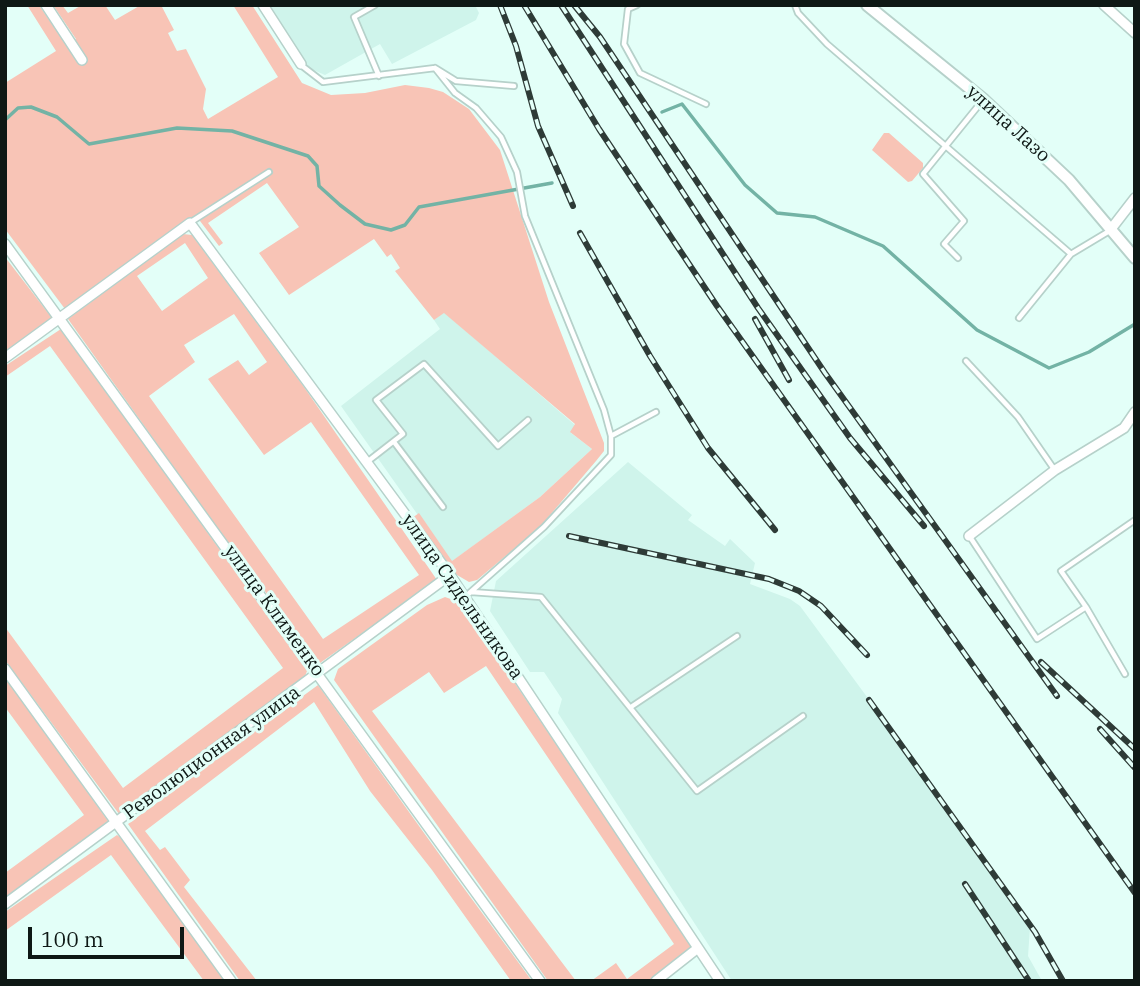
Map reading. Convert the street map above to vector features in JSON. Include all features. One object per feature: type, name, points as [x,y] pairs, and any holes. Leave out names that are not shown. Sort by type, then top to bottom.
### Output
[{"type":"street","points":[[46,5],[82,60]]},
{"type":"street","points":[[263,5],[300,64]]},
{"type":"street","name":"улица Лазо","points":[[867,5],[984,100],[1069,180],[1135,258]]},
{"type":"street","points":[[1104,5],[1135,33]]},
{"type":"street","points":[[1111,229],[1135,198]]},
{"type":"street","points":[[5,358],[190,223]]},
{"type":"street","name":"улица Сидельникова","points":[[190,223],[467,595],[720,981]]},
{"type":"street","name":"улица Клименко","points":[[5,244],[320,674],[540,981]]},
{"type":"street","points":[[969,536],[1055,470],[1124,428],[1135,412]]},
{"type":"street","name":"Революционная улица","points":[[5,904],[320,674],[450,575]]},
{"type":"street","points":[[5,669],[231,981]]},
{"type":"street","points":[[656,981],[698,948]]},
{"type":"lane","points":[[375,5],[354,17],[379,76]]},
{"type":"lane","points":[[637,5],[628,9],[624,44],[640,74],[706,104]]},
{"type":"lane","points":[[795,5],[797,13],[827,44],[1071,254]]},
{"type":"lane","points":[[300,64],[323,82],[435,68],[456,81],[514,86]]},
{"type":"lane","points":[[435,68],[455,93],[477,108],[501,137],[517,172],[525,216],[604,410],[611,436],[611,455],[544,527],[467,595]]},
{"type":"lane","points":[[958,258],[944,244],[964,221],[923,174],[984,100]]},
{"type":"lane","points":[[190,223],[269,172]]},
{"type":"lane","points":[[1019,318],[1071,254],[1111,229]]},
{"type":"lane","points":[[966,361],[1018,417],[1055,470]]},
{"type":"lane","points":[[367,462],[403,434],[376,400],[424,363],[498,446],[528,420]]},
{"type":"lane","points":[[611,436],[656,412]]},
{"type":"lane","points":[[394,442],[443,507]]},
{"type":"lane","points":[[1125,674],[1086,607],[1061,571],[1135,520]]},
{"type":"lane","points":[[969,536],[1037,639],[1086,607]]},
{"type":"lane","points":[[467,595],[541,597],[697,791],[803,716]]},
{"type":"lane","points":[[631,707],[737,636]]},
{"type":"shaded area","points":[[27,5],[39,5],[66,45],[76,39],[53,5],[62,5],[68,13],[82,5],[105,5],[115,20],[141,5],[161,5],[174,30],[168,33],[177,51],[186,49],[206,89],[203,109],[208,119],[278,77],[233,5],[252,5],[302,83],[331,95],[365,93],[405,85],[429,88],[443,92],[469,109],[500,150],[549,302],[604,443],[604,451],[539,528],[477,580],[469,582],[452,572],[412,518],[419,513],[452,561],[540,497],[592,449],[570,432],[575,424],[444,313],[434,320],[395,271],[400,268],[391,254],[387,257],[374,239],[289,295],[259,253],[299,227],[267,183],[208,223],[223,243],[219,246],[197,217],[65,309],[5,229],[5,83],[56,51]]},
{"type":"shaded area","points":[[270,5],[475,5],[479,13],[476,20],[392,64],[380,44],[325,75],[309,68]]},
{"type":"shaded area","points":[[884,133],[889,133],[923,163],[923,168],[912,181],[908,182],[872,150]]},
{"type":"shaded area","points":[[183,234],[192,235],[304,387],[437,580],[320,663],[227,542],[68,319]],"holes":[[[185,243],[208,278],[162,311],[137,276]],[[234,314],[267,362],[249,375],[238,360],[208,379],[264,455],[311,422],[419,575],[323,639],[149,396],[195,362],[184,345]]]},
{"type":"shaded area","points":[[5,257],[52,318],[5,352],[7,335]]},
{"type":"shaded area","points":[[444,312],[575,425],[571,433],[592,449],[540,497],[451,562],[341,406],[440,329],[434,320]]},
{"type":"shaded area","points":[[61,329],[307,671],[304,679],[119,814],[5,660],[5,627],[123,788],[283,668],[50,346],[5,377],[5,366]]},
{"type":"shaded area","points":[[628,462],[692,515],[688,520],[725,546],[730,539],[755,563],[750,584],[790,599],[800,606],[968,834],[1030,927],[1028,956],[1042,981],[732,981],[558,713],[562,699],[544,672],[530,672],[490,611],[496,581]]},
{"type":"shaded area","points":[[445,597],[459,602],[465,609],[693,948],[651,981],[591,981],[616,963],[627,979],[674,944],[486,666],[444,693],[429,672],[372,711],[576,981],[548,981],[334,680],[338,669],[427,605]]},
{"type":"shaded area","points":[[5,677],[108,821],[5,898],[5,873],[84,815],[5,707]]},
{"type":"shaded area","points":[[318,685],[532,981],[511,981],[432,870],[370,791],[314,702],[145,831],[160,850],[165,847],[190,880],[184,887],[257,981],[240,981],[128,824]]},
{"type":"shaded area","points":[[117,835],[123,839],[225,981],[204,981],[111,855],[5,931],[5,912]]},
{"type":"waterway","points":[[662,112],[682,104],[745,185],[777,213],[815,217],[883,246],[977,330],[1049,368],[1089,352],[1135,324]]},
{"type":"waterway","points":[[5,120],[18,108],[31,107],[57,117],[89,144],[177,128],[232,131],[308,156],[317,166],[319,186],[340,205],[365,224],[391,230],[405,225],[419,207],[552,183]]},
{"type":"railway","points":[[500,5],[516,46],[538,126],[573,206]]},
{"type":"railway","points":[[524,5],[599,129],[717,306],[1135,893]]},
{"type":"railway","points":[[561,5],[758,308],[850,438],[924,526]]},
{"type":"railway","points":[[574,5],[600,37],[825,373],[1057,696]]},
{"type":"railway","points":[[580,233],[650,356],[708,448],[775,530]]},
{"type":"railway","points":[[755,319],[789,380]]},
{"type":"railway","points":[[569,536],[769,579],[799,591],[821,606],[867,655]]},
{"type":"railway","points":[[1041,662],[1135,749]]},
{"type":"railway","points":[[869,700],[1035,932],[1063,981]]},
{"type":"railway","points":[[1100,729],[1135,768]]},
{"type":"railway","points":[[965,884],[1029,981]]}]
